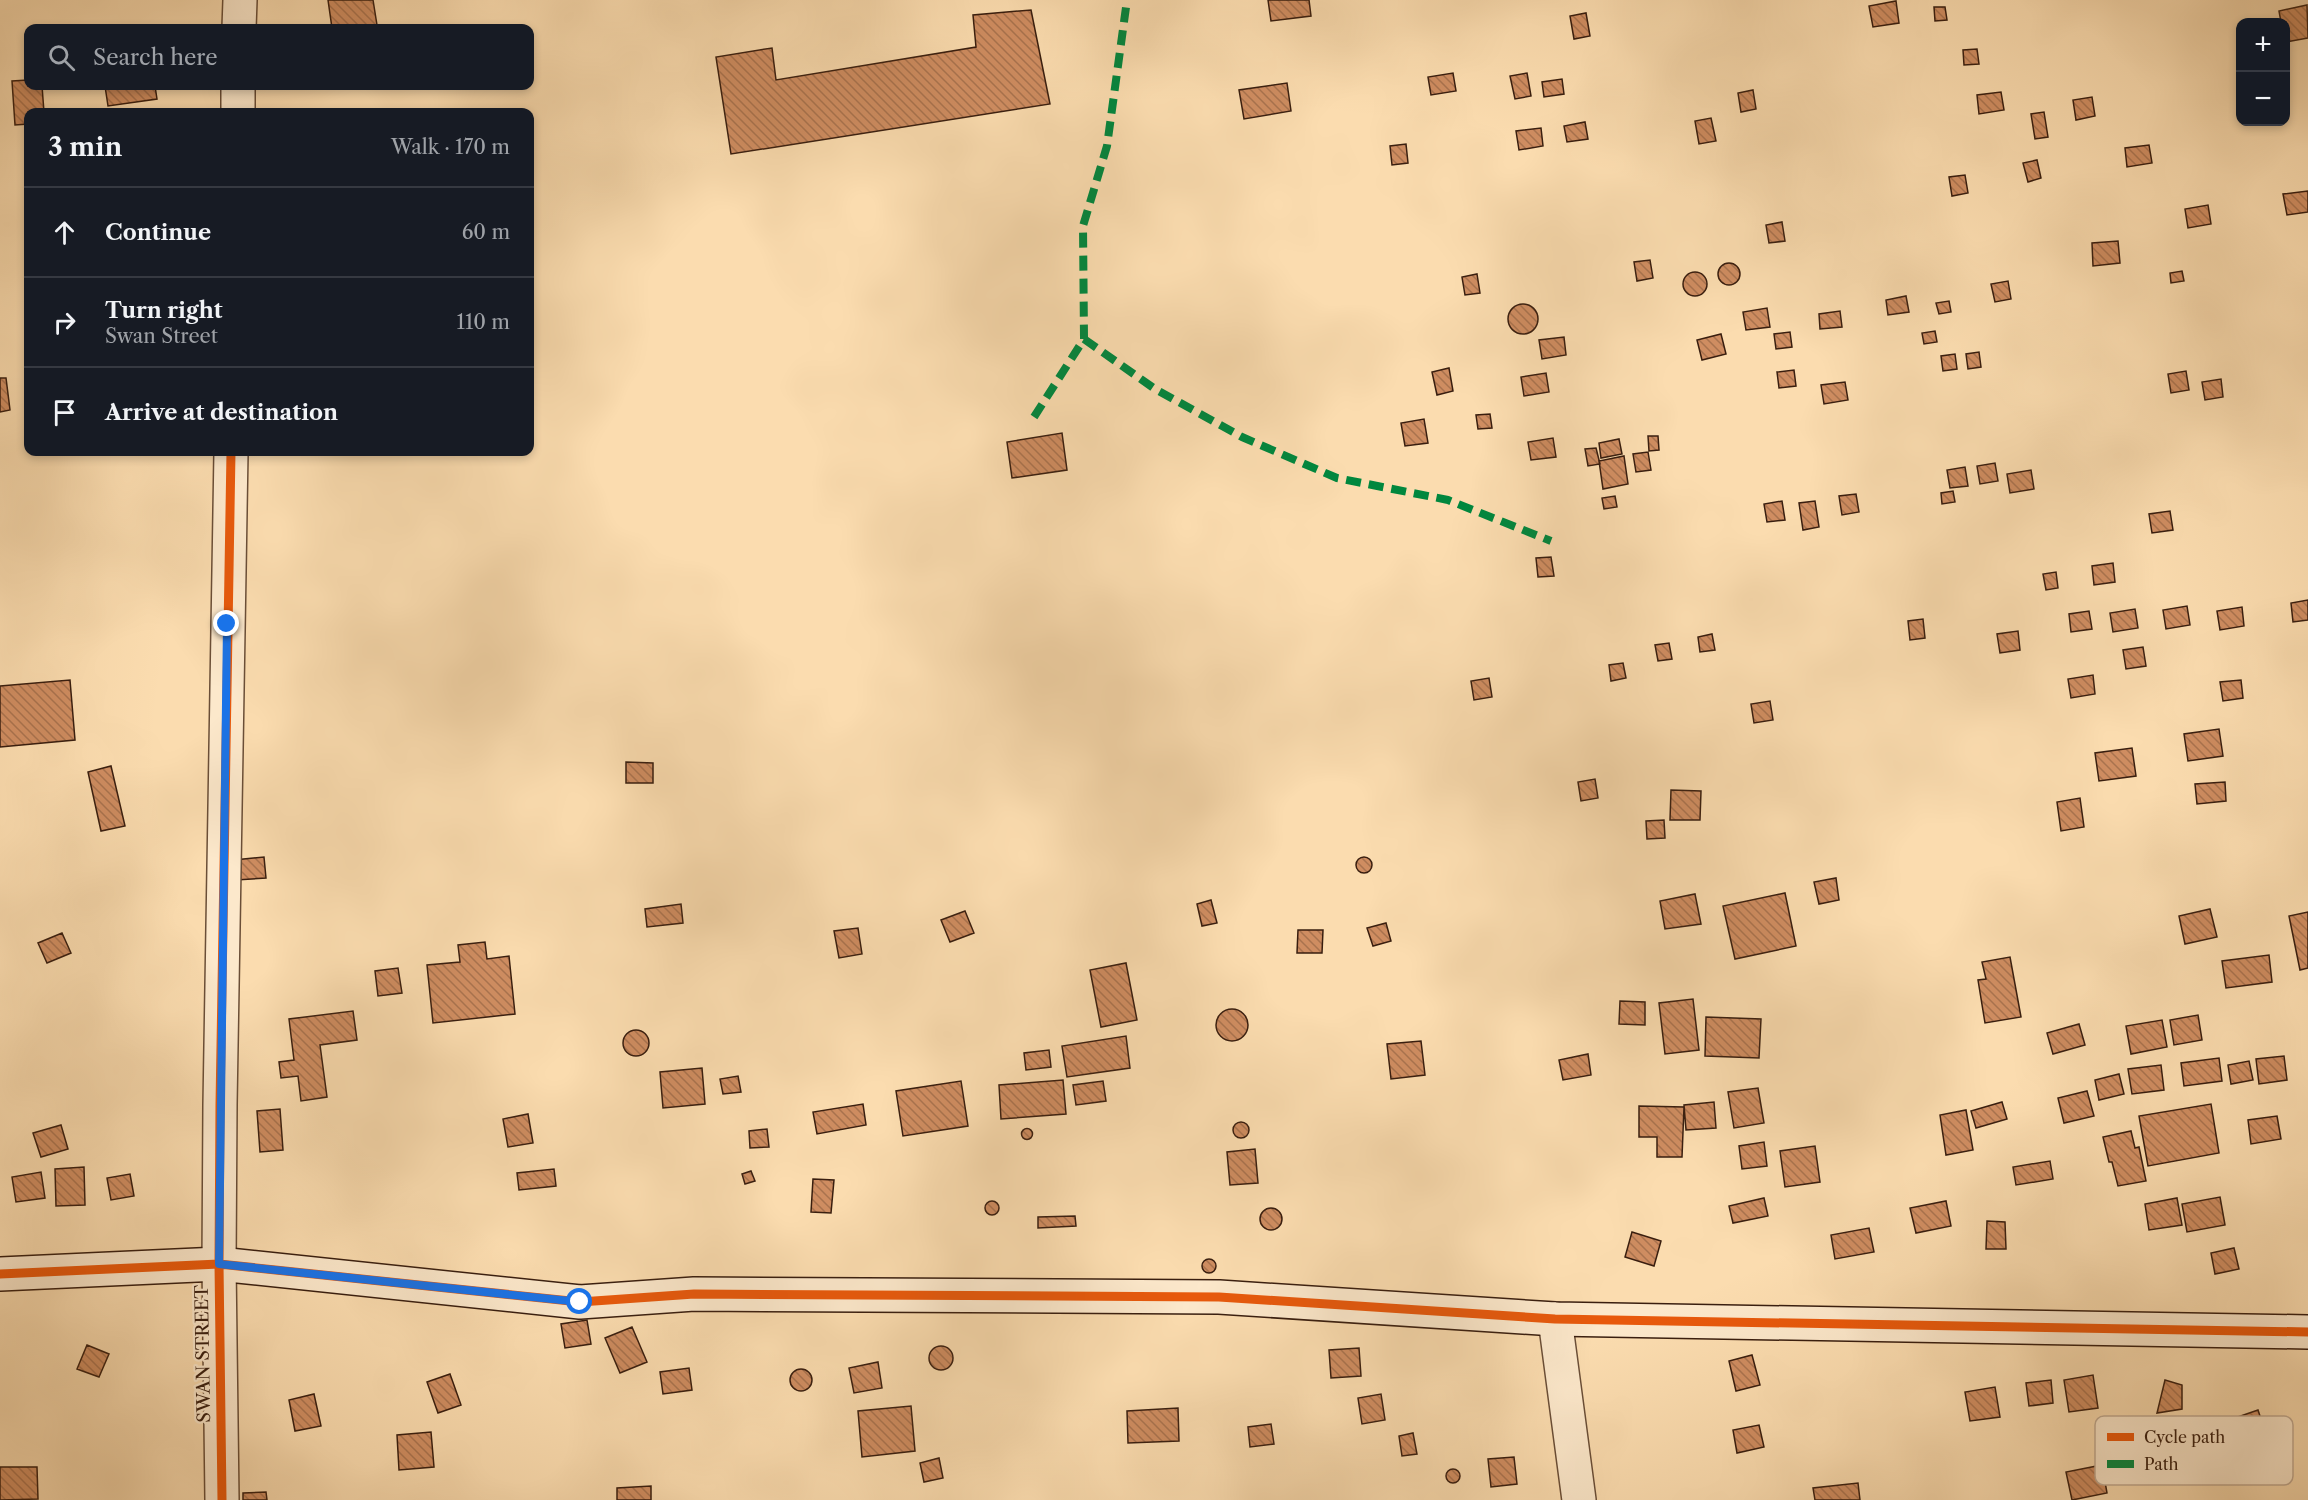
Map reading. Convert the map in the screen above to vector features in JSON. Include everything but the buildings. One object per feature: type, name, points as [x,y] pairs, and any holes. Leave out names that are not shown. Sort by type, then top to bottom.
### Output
[{"type":"street","points":[[239,24],[240,0]]},
{"type":"street","points":[[238,90],[238,108]]},
{"type":"street","name":"SWAN STREET","points":[[222,1500],[219,1264],[231,456]]},
{"type":"street","points":[[0,1274],[219,1264],[580,1302],[694,1294],[1219,1297],[1555,1319],[2308,1332]]},
{"type":"street","points":[[1555,1319],[1579,1500]]},
{"type":"marked path","points":[[1034,417],[1084,339],[1083,226],[1107,146],[1127,0]]},
{"type":"marked path","points":[[1084,339],[1155,389],[1242,437],[1337,478],[1448,500],[1551,541]]},
{"type":"cycle path","points":[[222,1500],[219,1264],[220,1105],[231,456]]},
{"type":"cycle path","points":[[0,1274],[219,1264],[580,1302],[694,1294],[1219,1297],[1555,1319],[2308,1332]]},
{"type":"route","points":[[227,624],[219,1264],[580,1302]]}]
